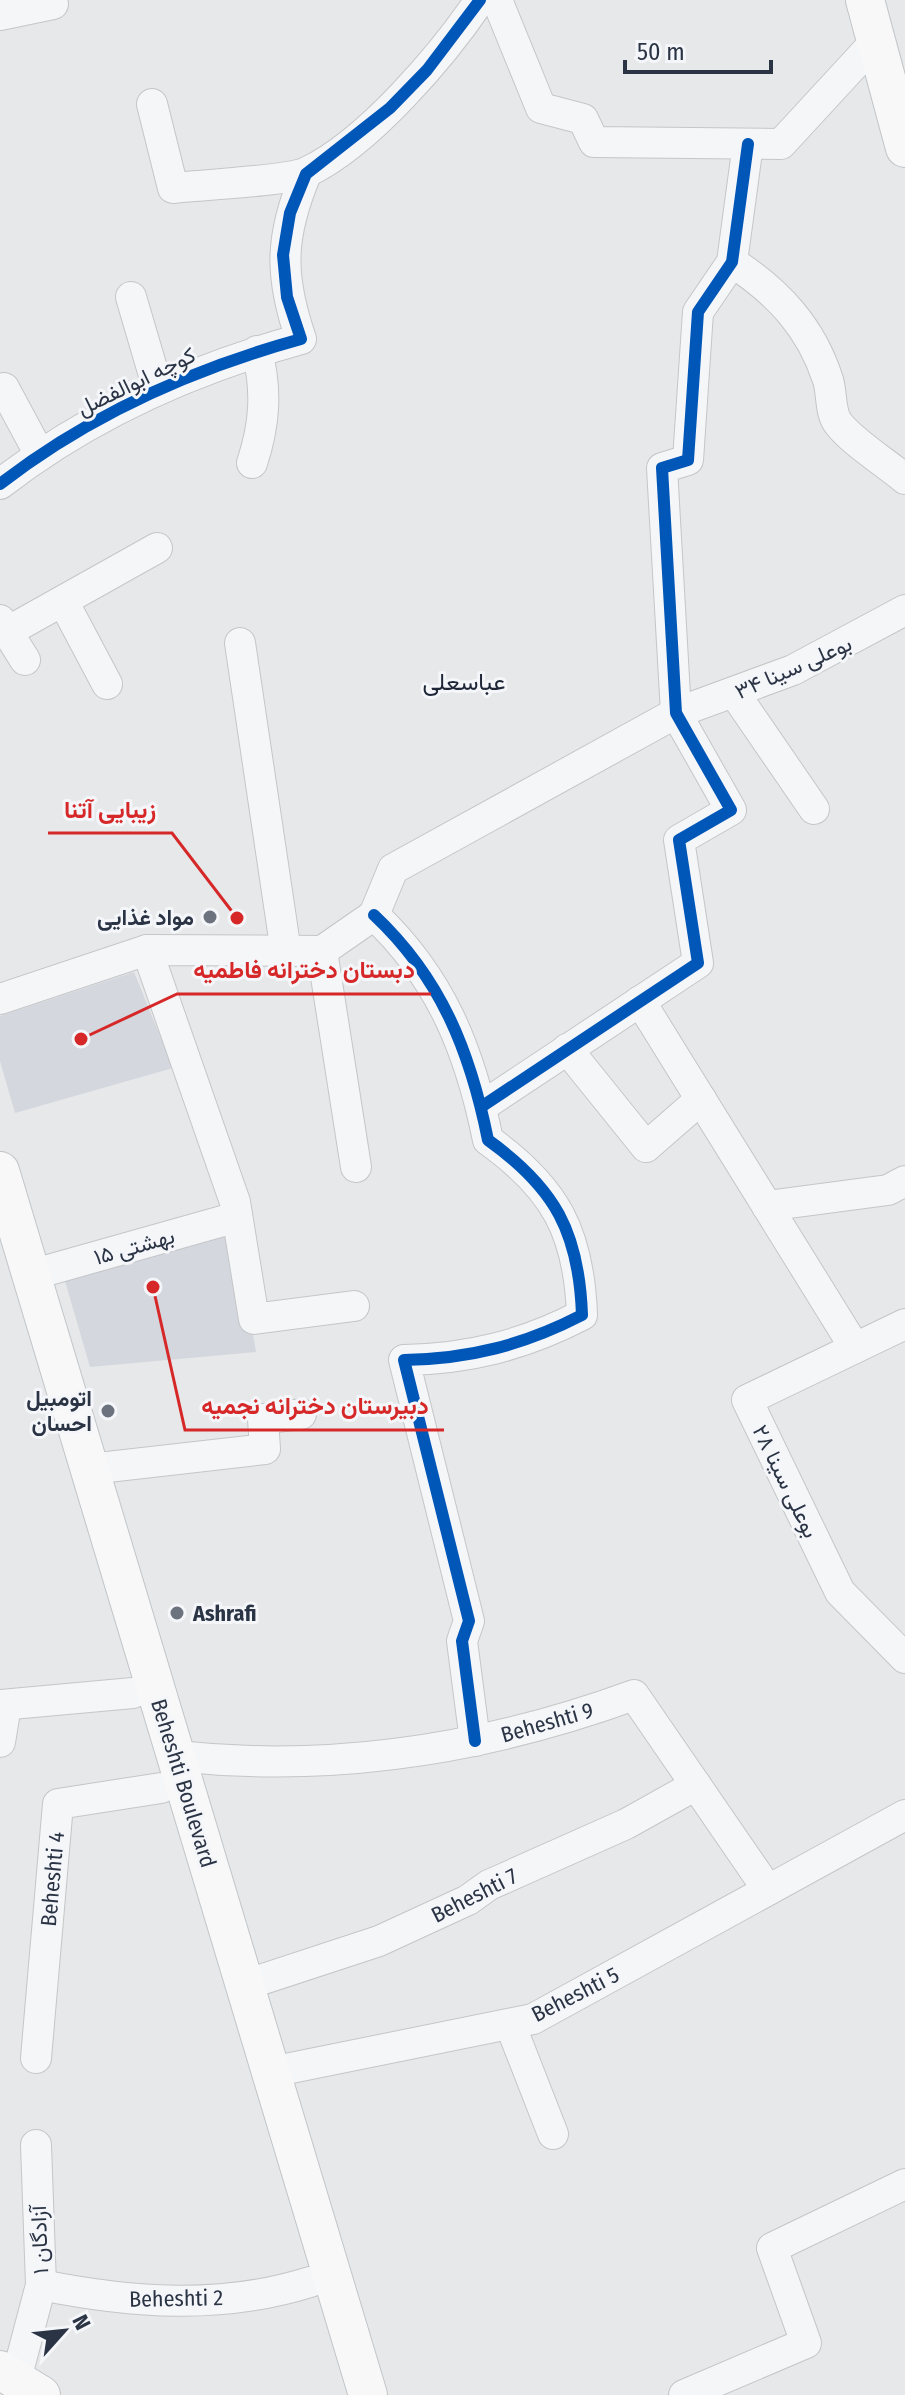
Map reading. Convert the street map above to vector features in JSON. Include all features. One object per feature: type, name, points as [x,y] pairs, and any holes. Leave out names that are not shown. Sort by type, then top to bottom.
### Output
[{"type":"main road","points":[[866,0],[905,148]]},
{"type":"main road","name":"Beheshti Boulevard","points":[[0,1171],[90,1469],[169,1772],[344,2395]]},
{"type":"main road","name":"Beheshti Boulevard","points":[[0,1251],[133,1693],[169,1772],[245,1985],[368,2395]]},
{"type":"street","points":[[152,104],[173,188],[306,174],[390,108],[427,70],[480,0]]},
{"type":"street","points":[[497,0],[541,108],[583,119],[594,142],[781,144],[876,41]]},
{"type":"street","points":[[0,15],[53,4]]},
{"type":"street","points":[[481,1107],[698,963],[679,840],[731,810],[676,713],[662,468],[688,460],[698,312],[732,262],[748,144]]},
{"type":"street","name":"کوچه ابوالفضل","points":[[0,484],[40,455],[158,389],[257,351],[301,339],[287,297],[283,255],[290,213],[306,174]]},
{"type":"street","points":[[732,262],[765,284],[800,323],[815,346],[829,383],[836,422],[905,479]]},
{"type":"street","points":[[131,297],[158,389]]},
{"type":"street","points":[[252,463],[260,441],[265,396],[257,351]]},
{"type":"street","points":[[4,388],[40,455]]},
{"type":"street","points":[[25,660],[4,626],[63,601],[157,548]]},
{"type":"street","points":[[63,601],[107,684]]},
{"type":"street","name":"بوعلی سینا ۳۴","points":[[374,915],[393,869],[676,713],[735,694],[850,642],[905,610]]},
{"type":"street","points":[[240,643],[286,952]]},
{"type":"street","points":[[735,694],[814,809]]},
{"type":"street","points":[[0,999],[147,950],[322,951],[374,915],[407,946],[431,983],[452,1023],[481,1107],[488,1140],[522,1164],[541,1185],[570,1233],[581,1273],[582,1315],[514,1346],[454,1358],[404,1360],[469,1621],[462,1641],[475,1741]]},
{"type":"street","points":[[147,950],[237,1217],[254,1319],[354,1306]]},
{"type":"street","points":[[322,951],[356,1167]]},
{"type":"street","points":[[640,1001],[855,1348]]},
{"type":"street","points":[[567,1049],[646,1147],[701,1099]]},
{"type":"street","points":[[767,1206],[888,1190],[905,1181]]},
{"type":"street","name":"بهشتی ۱۵","points":[[31,1275],[237,1217]]},
{"type":"street","name":"بوعلی سینا ۲۸","points":[[905,1324],[747,1400],[840,1592],[905,1658]]},
{"type":"street","points":[[90,1469],[265,1449],[263,1419],[301,1414]]},
{"type":"street","points":[[0,1742],[3,1705],[133,1693]]},
{"type":"street","name":"Beheshti 9","points":[[169,1772],[235,1763],[322,1762],[410,1753],[475,1741],[581,1714],[634,1695],[768,1890]]},
{"type":"street","name":"Beheshti 4","points":[[36,2058],[58,1804],[169,1772]]},
{"type":"street","name":"Beheshti 7","points":[[245,1985],[379,1941],[468,1900],[489,1885],[626,1824],[696,1785]]},
{"type":"street","name":"Beheshti 5","points":[[271,2072],[533,2019],[905,1815]]},
{"type":"street","points":[[510,2024],[553,2134]]},
{"type":"street","name":"آزادگان ۱","points":[[19,2381],[41,2285],[36,2145]]},
{"type":"street","points":[[684,2395],[806,2343],[772,2248],[905,2184]]},
{"type":"street","name":"Beheshti 2","points":[[41,2285],[106,2298],[162,2302],[217,2300],[310,2282]]},
{"type":"shaded area","points":[[134,972],[173,1068],[15,1113],[0,1061],[0,1016]]},
{"type":"shaded area","points":[[227,1232],[247,1300],[256,1352],[90,1367],[63,1274]]},
{"type":"cycle path","points":[[0,484],[69,436],[143,397],[220,365],[301,339],[287,297],[283,255],[290,213],[306,174],[390,108],[427,70],[480,0]]},
{"type":"cycle path","points":[[481,1107],[698,963],[679,840],[731,810],[676,713],[662,468],[688,460],[698,312],[732,262],[748,144]]},
{"type":"cycle path","points":[[374,915],[418,964],[435,990],[462,1046],[488,1140],[531,1176],[559,1214],[569,1236],[580,1286],[582,1315],[539,1335],[474,1353],[404,1360],[469,1621],[462,1641],[475,1741]]},
{"type":"place","name":"مواد غذایی","points":[[210,917]]},
{"type":"place","name":"زیبایی آتنا","points":[[237,918]]},
{"type":"place","name":"دبستان دخترانه فاطمیه","points":[[81,1039]]},
{"type":"place","name":"دبیرستان دخترانه نجمیه","points":[[153,1287]]},
{"type":"place","name":"اتومبیل احسان","points":[[108,1411]]},
{"type":"place","name":"Ashrafi","points":[[177,1613]]},
{"type":"district","name":"عباسعلی","points":[[464,682]]}]
